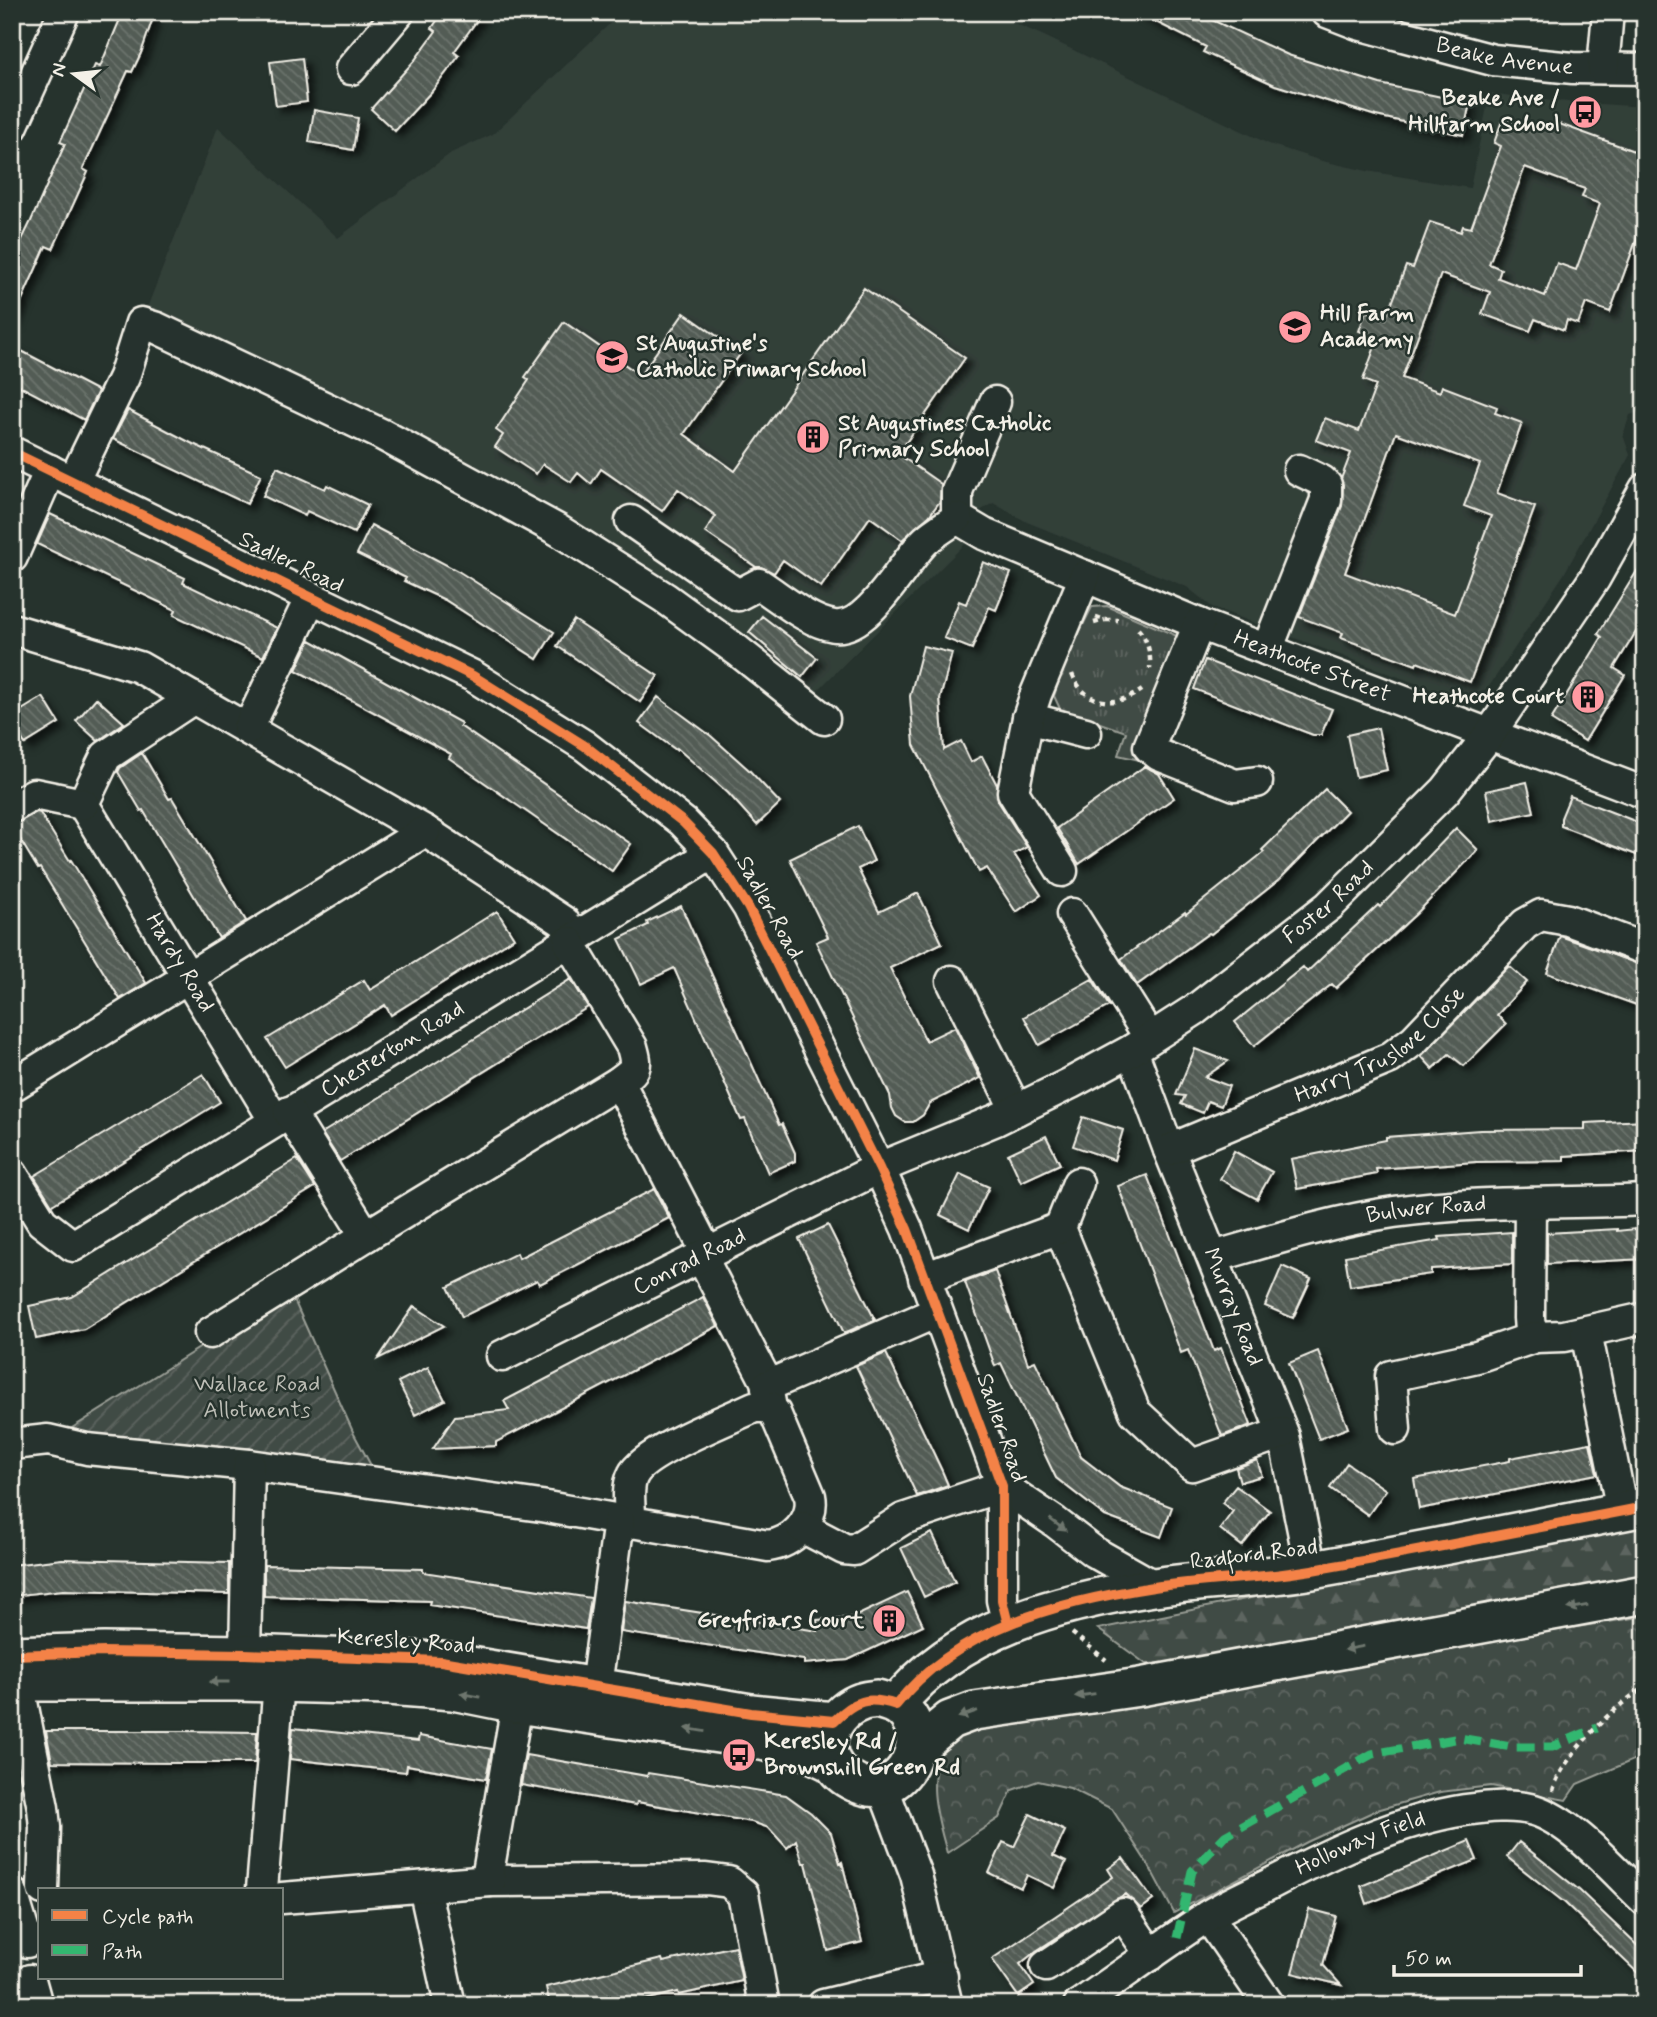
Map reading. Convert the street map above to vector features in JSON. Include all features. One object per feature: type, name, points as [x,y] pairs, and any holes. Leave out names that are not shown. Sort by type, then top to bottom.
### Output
[{"type":"main road","name":"Radford Road","points":[[896,1705],[925,1674],[963,1647],[1008,1624],[1044,1611],[1156,1587],[1311,1570],[1634,1509]]},
{"type":"main road","points":[[915,1749],[915,1732],[911,1720],[896,1705],[877,1699],[860,1702],[845,1711],[834,1721],[829,1735],[828,1748],[832,1763],[846,1779],[864,1788],[883,1788],[899,1779],[915,1749],[950,1720],[974,1711],[1140,1687],[1645,1594]]},
{"type":"main road","name":"Keresley Road","points":[[14,1673],[104,1652],[245,1654],[517,1704],[752,1739],[807,1751],[832,1763]]},
{"type":"main road","name":"Keresley Road","points":[[14,1673],[279,1683],[338,1671],[441,1661],[751,1713],[834,1721]]},
{"type":"street","points":[[12,127],[20,89],[64,12]]},
{"type":"street","points":[[351,69],[399,12]]},
{"type":"street","name":"Beake Avenue","points":[[1327,12],[1358,24],[1493,60],[1573,68],[1645,69]]},
{"type":"street","points":[[1603,68],[1608,12]]},
{"type":"street","points":[[12,558],[124,377],[141,323],[158,328],[381,434],[558,530],[665,598],[824,719]]},
{"type":"street","points":[[631,521],[738,595],[759,584],[811,617],[836,626],[852,622],[873,605],[925,540],[957,518],[957,491],[995,402]]},
{"type":"street","name":"Sadler Road","points":[[12,452],[473,676],[585,746],[683,822],[713,853],[748,907],[907,1229],[1003,1486],[1002,1600],[1008,1624]]},
{"type":"street","points":[[1267,650],[1326,500],[1326,485],[1299,470]]},
{"type":"street","name":"Foster Road","points":[[879,1168],[1016,1110],[1141,1044],[1196,1009],[1329,906],[1445,791],[1489,735],[1595,578],[1645,489]]},
{"type":"street","name":"Heathcote Street","points":[[957,518],[984,534],[1199,624],[1645,793]]},
{"type":"street","points":[[1062,871],[1013,792],[1028,718],[1081,616],[1085,576]]},
{"type":"street","points":[[248,729],[311,597]]},
{"type":"street","points":[[1199,624],[1149,747],[1158,755],[1235,785],[1257,782]]},
{"type":"street","points":[[12,629],[139,667],[425,831],[564,922],[571,940],[632,1047],[636,1062],[633,1071],[618,1082],[210,1334]]},
{"type":"street","points":[[12,807],[34,794],[83,804],[106,756],[194,698]]},
{"type":"street","points":[[1028,718],[1086,733]]},
{"type":"street","name":"Hardy Road","points":[[83,804],[187,977],[366,1236]]},
{"type":"street","points":[[12,1086],[425,831]]},
{"type":"street","name":"Chesterton Road","points":[[12,1174],[42,1222],[73,1247],[713,853]]},
{"type":"street","name":"Murray Road","points":[[1072,914],[1141,1044],[1169,1150],[1282,1433],[1311,1570]]},
{"type":"street","name":"Harry Truslove Close","points":[[1169,1150],[1390,1058],[1413,1040],[1525,924],[1541,915],[1568,920],[1645,949]]},
{"type":"street","points":[[953,981],[1016,1110]]},
{"type":"street","points":[[12,1444],[48,1440],[87,1448],[249,1465],[541,1506],[768,1546],[776,1545],[808,1520],[813,1507],[810,1496],[769,1396],[766,1381],[618,1082]]},
{"type":"street","name":"Conrad Road","points":[[502,1356],[879,1168]]},
{"type":"street","points":[[1078,1182],[1060,1228],[1135,1412],[1192,1465],[1282,1433]]},
{"type":"street","name":"Bulwer Road","points":[[1213,1257],[1319,1227],[1393,1212],[1473,1204],[1645,1200]]},
{"type":"street","points":[[1531,1203],[1529,1318],[1530,1331],[1535,1337]]},
{"type":"street","points":[[924,1278],[1060,1228]]},
{"type":"street","points":[[596,1686],[631,1477],[640,1465],[661,1451],[754,1407],[769,1396],[937,1312]]},
{"type":"street","points":[[1395,1429],[1391,1376],[1477,1357],[1535,1337],[1587,1332],[1645,1318]]},
{"type":"street","points":[[1587,1332],[1634,1509]]},
{"type":"street","points":[[245,1654],[249,1465]]},
{"type":"street","points":[[802,1527],[844,1549],[854,1550],[903,1519],[1003,1486]]},
{"type":"street","name":"Sadler Road","points":[[1003,1486],[1094,1552],[1156,1587]]},
{"type":"street","points":[[14,1673],[43,1808],[43,1888]]},
{"type":"street","points":[[262,1888],[279,1683]]},
{"type":"street","points":[[490,1881],[488,1874],[517,1704]]},
{"type":"street","points":[[883,1788],[916,1875],[947,2005]]},
{"type":"street","name":"Holloway Field","points":[[1079,2005],[1208,1916],[1320,1859],[1394,1827],[1437,1815],[1485,1807],[1515,1807],[1548,1816],[1573,1832],[1645,1900]]},
{"type":"street","points":[[284,1898],[490,1881],[706,1879],[729,1882],[743,1894],[764,2005]]},
{"type":"street","points":[[424,1887],[450,2005]]},
{"type":"street","points":[[12,1893],[27,1942]]},
{"type":"street","points":[[1046,1966],[1123,1914],[1151,1955]]},
{"type":"street","points":[[1208,1916],[1269,2005]]},
{"type":"street","points":[[822,2005],[942,1976]]},
{"type":"path","points":[[1081,616],[1123,620]]},
{"type":"path","points":[[1081,616],[1105,620]]},
{"type":"path","points":[[1135,626],[1145,636],[1149,648],[1150,677]]},
{"type":"path","points":[[1071,667],[1078,687],[1103,701],[1118,702],[1130,698],[1142,690],[1146,683]]},
{"type":"path","points":[[1044,1611],[1140,1687]]},
{"type":"path","points":[[1548,1816],[1554,1785],[1572,1755],[1627,1697],[1645,1688]]},
{"type":"shaded area","points":[[622,12],[988,12],[1042,35],[1269,144],[1322,161],[1367,171],[1470,188],[1490,93],[1541,100],[1645,107],[1645,410],[1630,415],[1623,435],[1630,455],[1564,574],[1488,688],[1472,698],[1460,700],[1212,607],[1187,587],[1027,522],[993,503],[977,513],[965,544],[811,697],[732,639],[145,313],[218,127],[338,238],[451,153],[493,134]]},
{"type":"green space","points":[[1107,606],[1191,642],[1144,761],[1118,755],[1126,732],[1060,709],[1054,696],[1066,659],[1092,607]]},
{"type":"green space","name":"Wallace Road Allotments","points":[[290,1291],[354,1434],[381,1484],[61,1435]]},
{"type":"green space","points":[[1645,1524],[1645,1584],[1231,1660],[1146,1664],[1098,1629],[1388,1570]]},
{"type":"green space","points":[[1645,1616],[1645,1755],[1577,1784],[1566,1800],[1491,1786],[1440,1792],[1377,1810],[1307,1842],[1174,1913],[1149,1866],[1112,1809],[1070,1788],[1038,1781],[1012,1790],[999,1818],[947,1853],[935,1799],[935,1771],[947,1742],[977,1724]]},
{"type":"building","points":[[123,12],[155,12],[141,53],[132,72],[128,71],[83,169],[88,172],[53,249],[46,246],[12,322],[12,248],[17,250],[31,221],[65,144],[60,142],[95,65],[100,67]]},
{"type":"building","points":[[443,12],[483,12],[454,52],[459,56],[432,91],[395,131],[371,109],[414,61],[436,31],[432,28]]},
{"type":"building","points":[[1136,12],[1195,12],[1288,55],[1380,84],[1470,103],[1463,135],[1376,116],[1275,85],[1203,52],[1206,47]]},
{"type":"building","points":[[302,58],[307,102],[276,106],[270,62]]},
{"type":"building","points":[[314,110],[358,118],[353,150],[309,142]]},
{"type":"building","points":[[1503,118],[1536,130],[1539,122],[1552,127],[1554,122],[1645,155],[1645,216],[1610,312],[1586,303],[1578,324],[1567,320],[1564,330],[1535,319],[1530,331],[1482,314],[1490,292],[1441,274],[1402,378],[1440,392],[1442,386],[1497,407],[1495,413],[1522,423],[1497,493],[1535,507],[1470,682],[1341,638],[1343,633],[1299,617],[1342,506],[1341,479],[1351,453],[1316,440],[1325,418],[1359,431],[1376,385],[1363,380],[1378,338],[1359,331],[1366,311],[1386,319],[1406,266],[1413,268],[1430,222],[1461,232],[1463,226],[1471,228],[1501,146],[1494,143]],"holes":[[[1525,167],[1585,189],[1582,197],[1600,204],[1576,270],[1557,263],[1545,296],[1498,278],[1501,269],[1489,264]],[[1396,433],[1480,464],[1464,506],[1491,516],[1455,614],[1345,573]]]},
{"type":"building","name":"St Augustines Catholic Primary School","points":[[864,288],[965,358],[898,454],[941,484],[940,501],[929,516],[902,540],[870,517],[821,587],[783,560],[774,573],[756,567],[705,532],[716,516],[678,489],[662,511],[601,469],[591,484],[578,473],[571,482],[543,464],[536,474],[495,447],[503,435],[496,430],[529,380],[525,377],[564,322],[640,375],[684,313],[741,353],[684,434],[735,471]]},
{"type":"building","points":[[12,346],[98,391],[84,420],[12,382]]},
{"type":"building","points":[[128,410],[261,475],[247,504],[113,439]]},
{"type":"building","points":[[277,467],[325,489],[327,485],[368,505],[354,533],[307,511],[305,516],[263,496]]},
{"type":"building","points":[[50,514],[185,578],[183,583],[277,628],[263,657],[174,615],[176,610],[37,544]]},
{"type":"building","points":[[371,525],[458,571],[554,632],[537,659],[445,600],[404,581],[406,578],[357,554]]},
{"type":"building","points":[[1645,558],[1645,617],[1614,668],[1625,675],[1585,741],[1551,720],[1602,637],[1598,634]]},
{"type":"building","points":[[983,562],[1011,573],[996,610],[989,607],[972,649],[944,638],[959,601],[966,604]]},
{"type":"building","points":[[762,616],[817,658],[802,677],[749,632]]},
{"type":"building","points":[[574,620],[658,676],[640,702],[557,646]]},
{"type":"building","points":[[310,640],[461,723],[460,726],[631,844],[612,871],[449,758],[451,754],[296,670]]},
{"type":"building","points":[[923,646],[952,653],[940,699],[944,750],[961,741],[971,762],[982,756],[997,785],[998,801],[1027,847],[1014,854],[1041,895],[1016,912],[987,868],[979,872],[914,745],[910,696]]},
{"type":"building","points":[[1205,660],[1332,709],[1321,735],[1313,735],[1194,689]]},
{"type":"building","points":[[43,697],[59,723],[25,744],[12,723],[12,716]]},
{"type":"building","points":[[658,697],[711,736],[780,803],[757,825],[728,793],[677,748],[676,750],[639,723]]},
{"type":"building","points":[[96,698],[124,723],[98,741],[76,721]]},
{"type":"building","points":[[1378,728],[1387,770],[1356,777],[1347,735]]},
{"type":"building","points":[[142,753],[246,921],[219,938],[118,772]]},
{"type":"building","points":[[1145,766],[1159,774],[1174,798],[1079,864],[1057,828]]},
{"type":"building","points":[[1527,782],[1534,812],[1492,821],[1486,791]]},
{"type":"building","points":[[1325,789],[1347,811],[1279,880],[1211,934],[1137,985],[1121,959],[1185,912],[1186,914],[1264,852],[1262,850]]},
{"type":"building","points":[[1570,796],[1645,825],[1645,843],[1639,856],[1561,826],[1561,818]]},
{"type":"building","points":[[37,812],[71,860],[146,983],[120,999],[12,826]]},
{"type":"building","points":[[858,826],[874,861],[858,869],[879,912],[918,893],[942,943],[890,968],[926,1041],[955,1027],[980,1078],[930,1103],[923,1115],[913,1122],[905,1122],[896,1116],[892,1108],[890,1095],[816,942],[828,937],[790,859]]},
{"type":"building","points":[[1456,828],[1478,850],[1417,913],[1336,988],[1332,984],[1254,1046],[1235,1022],[1303,967],[1307,972],[1378,905],[1380,907]]},
{"type":"building","points":[[681,906],[779,1125],[782,1124],[795,1153],[795,1161],[768,1173],[745,1119],[741,1120],[674,968],[641,984],[619,939]]},
{"type":"building","points":[[497,911],[514,938],[391,1015],[385,1005],[285,1067],[267,1039],[364,980],[370,990]]},
{"type":"building","points":[[1560,936],[1645,966],[1645,1008],[1547,973]]},
{"type":"building","points":[[1509,966],[1527,982],[1497,1015],[1506,1024],[1464,1066],[1449,1054],[1433,1069],[1421,1056]]},
{"type":"building","points":[[571,979],[588,1007],[340,1161],[322,1133]]},
{"type":"building","points":[[1092,979],[1109,1006],[1039,1045],[1024,1017]]},
{"type":"building","points":[[1195,1049],[1228,1061],[1205,1077],[1229,1086],[1221,1106],[1208,1101],[1203,1113],[1181,1104],[1185,1096],[1176,1095]]},
{"type":"building","points":[[203,1074],[220,1102],[52,1205],[34,1176]]},
{"type":"building","points":[[1083,1117],[1123,1130],[1114,1160],[1073,1146]]},
{"type":"building","points":[[1645,1120],[1645,1151],[1564,1156],[1564,1161],[1476,1162],[1376,1169],[1377,1174],[1297,1189],[1291,1159],[1386,1140],[1386,1137],[1480,1130],[1585,1129],[1585,1123]]},
{"type":"building","points":[[1046,1136],[1060,1164],[1021,1182],[1008,1154]]},
{"type":"building","points":[[1234,1151],[1272,1172],[1257,1199],[1220,1179]]},
{"type":"building","points":[[297,1159],[315,1187],[84,1329],[36,1339],[29,1306],[72,1297]]},
{"type":"building","points":[[960,1174],[989,1187],[969,1229],[940,1215]]},
{"type":"building","points":[[1147,1175],[1214,1351],[1221,1348],[1251,1425],[1222,1436],[1188,1350],[1181,1353],[1118,1186]]},
{"type":"building","points":[[654,1189],[669,1218],[540,1284],[537,1280],[462,1317],[448,1287],[517,1253],[519,1258]]},
{"type":"building","points":[[828,1225],[875,1320],[844,1333],[799,1239]]},
{"type":"building","points":[[1645,1228],[1645,1259],[1547,1264],[1547,1233]]},
{"type":"building","points":[[1512,1232],[1512,1264],[1431,1269],[1431,1274],[1350,1286],[1345,1256],[1440,1240],[1439,1237]]},
{"type":"building","points":[[1282,1266],[1311,1279],[1293,1318],[1265,1306]]},
{"type":"building","points":[[995,1271],[1028,1364],[1035,1361],[1081,1457],[1120,1487],[1172,1507],[1161,1537],[1105,1516],[1056,1478],[1001,1363],[995,1366],[965,1282]]},
{"type":"building","points":[[703,1297],[718,1326],[496,1442],[496,1446],[433,1449],[455,1416],[509,1410],[504,1401]]},
{"type":"building","points":[[414,1306],[444,1326],[378,1359]]},
{"type":"building","points":[[1318,1351],[1348,1428],[1319,1439],[1289,1363]]},
{"type":"building","points":[[886,1353],[948,1485],[917,1496],[856,1366]]},
{"type":"building","points":[[428,1367],[445,1400],[415,1415],[398,1382]]},
{"type":"building","points":[[1590,1443],[1597,1474],[1419,1509],[1414,1479]]},
{"type":"building","points":[[1257,1460],[1262,1476],[1240,1482],[1236,1468]]},
{"type":"building","points":[[1347,1463],[1386,1490],[1368,1515],[1330,1488]]},
{"type":"building","points":[[1236,1486],[1270,1511],[1242,1546],[1220,1529],[1233,1511],[1222,1503]]},
{"type":"building","name":"Greyfriars Court","points":[[932,1533],[955,1582],[924,1597],[901,1548]]},
{"type":"building","points":[[62,1559],[229,1563],[229,1594],[63,1590],[12,1596],[12,1565]]},
{"type":"building","points":[[264,1565],[423,1569],[423,1572],[591,1598],[586,1629],[429,1605],[430,1601],[264,1596]]},
{"type":"building","points":[[907,1592],[923,1625],[848,1660],[804,1664],[804,1660],[621,1632],[625,1601],[818,1631],[817,1620],[854,1617]]},
{"type":"building","points":[[293,1728],[418,1741],[419,1736],[492,1749],[486,1779],[407,1765],[406,1772],[290,1759]]},
{"type":"building","points":[[46,1731],[257,1732],[255,1763],[52,1762]]},
{"type":"building","points":[[526,1755],[647,1776],[648,1773],[786,1795],[811,1813],[831,1833],[840,1863],[842,1862],[862,1942],[828,1951],[806,1863],[803,1863],[796,1840],[787,1848],[769,1828],[752,1822],[521,1785]]},
{"type":"building","points":[[1030,1814],[1065,1831],[1053,1856],[1066,1862],[1054,1888],[1027,1875],[1021,1888],[989,1873],[1003,1842],[1014,1847]]},
{"type":"building","points":[[1469,1841],[1477,1860],[1367,1904],[1361,1886]]},
{"type":"building","points":[[1519,1842],[1579,1890],[1645,1953],[1645,1980],[1565,1903],[1507,1857]]},
{"type":"building","points":[[1123,1858],[1153,1900],[1141,1909],[1125,1894],[1036,1951],[1020,1964],[1034,1985],[1018,1996],[992,1959],[1113,1877],[1108,1869]]},
{"type":"building","points":[[1309,1909],[1336,1916],[1323,1965],[1341,1985],[1292,1973]]},
{"type":"building","points":[[735,1946],[742,1981],[624,2005],[550,2005],[546,1987],[662,1959],[663,1962]]},
{"type":"marked path","points":[[1177,1938],[1192,1871],[1225,1836],[1372,1754],[1460,1738],[1511,1747],[1552,1747],[1597,1728]]},
{"type":"cycle path","points":[[12,452],[473,676],[585,746],[683,822],[713,853],[748,907],[907,1229],[1002,1486],[1002,1600],[1008,1624]]},
{"type":"cycle path","points":[[12,1655],[104,1652],[441,1661],[751,1713],[834,1721],[849,1708],[862,1702],[877,1701],[896,1705],[921,1678],[949,1656],[1013,1622],[1048,1610],[1119,1593],[1174,1584],[1312,1570],[1645,1507]]},
{"type":"place","name":"Beake Ave / Hillfarm School","points":[[1585,112]]},
{"type":"place","name":"Hill Farm Academy","points":[[1295,327]]},
{"type":"place","name":"St Augustine's Catholic Primary School","points":[[612,357]]},
{"type":"place","name":"St Augustines Catholic Primary School","points":[[813,437]]},
{"type":"place","name":"Heathcote Court","points":[[1588,697]]},
{"type":"place","name":"Greyfriars Court","points":[[889,1621]]},
{"type":"place","name":"Keresley Rd / Brownshill Green Rd","points":[[739,1755]]}]
